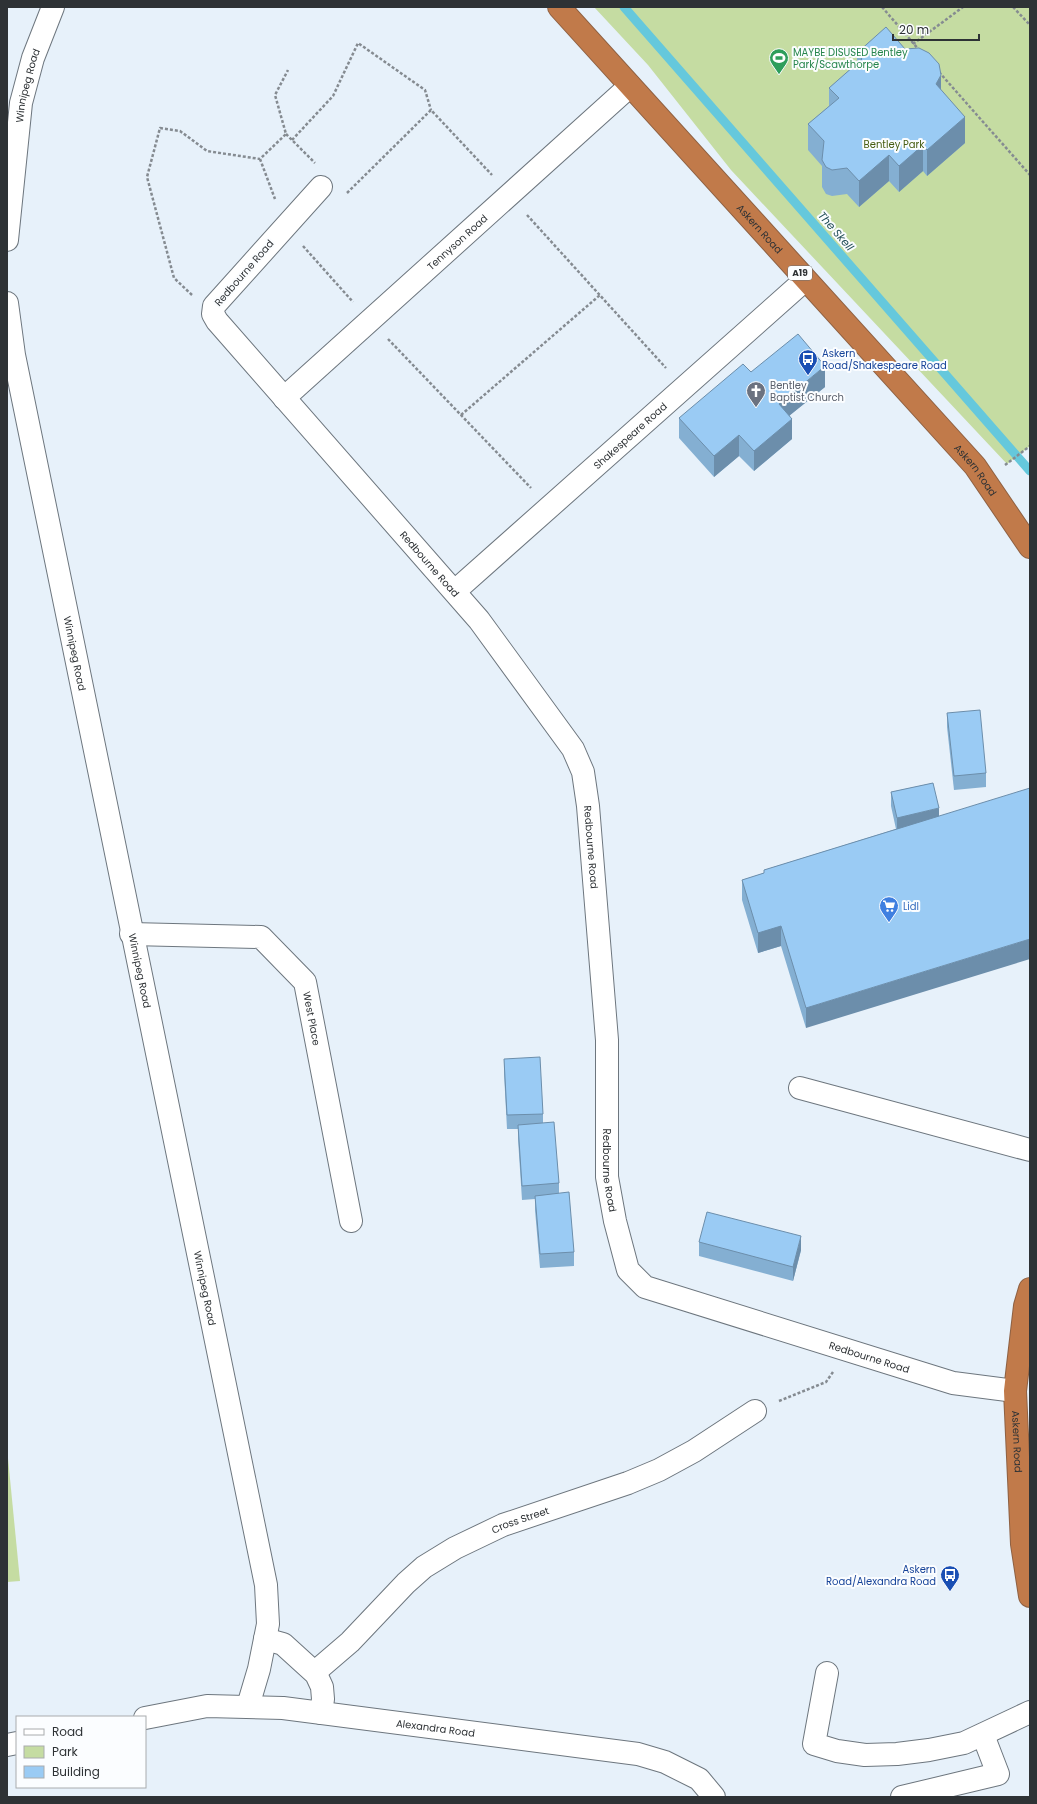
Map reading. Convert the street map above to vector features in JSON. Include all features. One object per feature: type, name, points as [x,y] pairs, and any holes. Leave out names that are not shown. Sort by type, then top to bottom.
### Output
[{"type":"highway","name":"Askern Road","points":[[559,7],[975,466],[1030,547]]},
{"type":"highway","name":"Askern Road","points":[[1030,1289],[1024,1313],[1015,1391],[1030,1596]]},
{"type":"street","name":"Winnipeg Road","points":[[7,240],[21,103],[33,58],[53,7]]},
{"type":"street","name":"Tennyson Road","points":[[284,398],[630,86]]},
{"type":"street","name":"Redbourne Road","points":[[321,187],[214,306],[213,314],[216,321],[479,620],[573,749],[583,772],[588,806],[607,1040],[608,1177],[615,1221],[628,1270],[645,1287],[953,1383],[1015,1391]]},
{"type":"street","name":"Shakespeare Road","points":[[455,591],[806,280]]},
{"type":"street","name":"Winnipeg Road","points":[[7,303],[14,355],[131,934],[266,1585],[268,1624],[259,1670],[248,1706]]},
{"type":"street","name":"West Place","points":[[131,934],[261,936],[305,982],[351,1221]]},
{"type":"street","points":[[800,1088],[1030,1150]]},
{"type":"street","name":"Cross Street","points":[[315,1672],[350,1642],[406,1583],[424,1567],[456,1548],[503,1525],[628,1483],[659,1470],[694,1451],[755,1411]]},
{"type":"street","points":[[265,1639],[283,1644],[315,1672],[322,1686],[323,1700],[321,1713]]},
{"type":"street","points":[[827,1673],[814,1744],[837,1751],[858,1754],[897,1754],[964,1743],[1030,1712]]},
{"type":"street","name":"Alexandra Road","points":[[146,1718],[207,1706],[283,1708],[638,1754],[665,1762],[699,1779],[714,1797]]},
{"type":"street","points":[[902,1797],[998,1774],[983,1735]]},
{"type":"path","points":[[882,7],[923,55]]},
{"type":"path","points":[[913,44],[963,7]]},
{"type":"path","points":[[1013,7],[1030,26]]},
{"type":"path","points":[[292,140],[333,96],[358,43],[425,90],[431,110],[510,195],[684,388]]},
{"type":"path","points":[[260,159],[286,134],[275,95],[288,70]]},
{"type":"path","points":[[938,72],[1030,175]]},
{"type":"path","points":[[321,187],[346,194],[431,110]]},
{"type":"path","points":[[213,314],[174,278],[147,177],[160,128],[180,131],[207,151],[260,159]]},
{"type":"path","points":[[260,159],[286,226],[370,321],[550,507]]},
{"type":"path","points":[[461,415],[600,295]]},
{"type":"path","points":[[1001,469],[1030,446]]},
{"type":"path","points":[[755,1411],[826,1382],[848,1350]]},
{"type":"green space","name":"Bentley Park","points":[[594,7],[1030,7],[1030,446],[1007,464],[731,170],[648,65]]},
{"type":"green space","points":[[7,1448],[20,1581],[7,1582]]},
{"type":"building","points":[[886,27],[905,49],[919,48],[929,53],[939,64],[941,75],[936,84],[965,117],[927,150],[923,145],[899,166],[889,155],[859,181],[847,168],[832,170],[826,167],[822,160],[824,141],[808,124],[839,98],[829,88],[862,59],[857,53]]},
{"type":"building","name":"Bentley Baptist Church","points":[[798,334],[825,366],[779,404],[792,419],[754,451],[739,435],[714,456],[679,418],[743,364],[751,372]]},
{"type":"building","points":[[980,710],[986,773],[954,776],[947,713]]},
{"type":"building","points":[[933,783],[939,808],[897,818],[891,792]]},
{"type":"building","name":"Lidl","points":[[1030,788],[1030,939],[806,1008],[781,926],[758,933],[742,880],[764,873],[764,870]]},
{"type":"building","points":[[540,1057],[543,1114],[507,1115],[504,1059]]},
{"type":"building","points":[[554,1122],[559,1183],[522,1186],[518,1125]]},
{"type":"building","points":[[569,1192],[574,1252],[540,1254],[535,1196]]},
{"type":"building","points":[[707,1212],[801,1236],[793,1267],[699,1242]]},
{"type":"waterway","name":"The Skell","points":[[624,7],[1030,471]]},
{"type":"place","name":"MAYBE DISUSED Bentley Park/Scawthorpe","points":[[779,75]]},
{"type":"place","name":"Askern Road/Shakespeare Road","points":[[808,376]]},
{"type":"place","name":"Bentley Baptist Church","points":[[756,408]]},
{"type":"place","name":"Lidl","points":[[889,923]]},
{"type":"place","name":"Askern Road/Alexandra Road","points":[[950,1592]]}]
